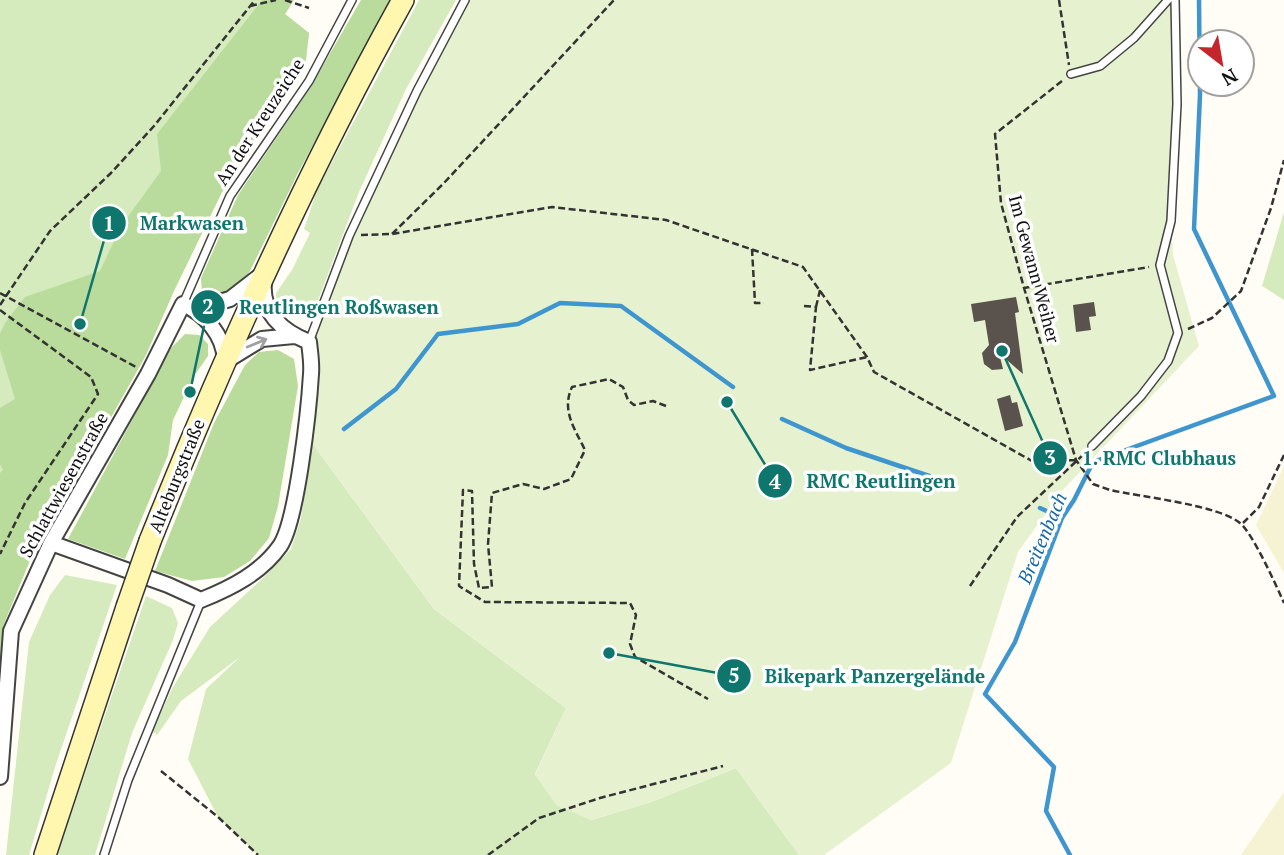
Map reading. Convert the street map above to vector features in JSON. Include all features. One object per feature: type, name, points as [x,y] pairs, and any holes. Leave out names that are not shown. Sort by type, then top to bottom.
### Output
[{"type":"main road","name":"Alteburgstraße","points":[[45,855],[150,541],[267,269],[340,118],[403,0]]},
{"type":"street","points":[[189,306],[230,299],[267,269]]},
{"type":"street","points":[[51,543],[168,585],[201,600],[229,588],[259,569],[281,545],[294,505],[311,372],[309,342],[294,336],[272,317],[267,309],[263,289],[267,269]]},
{"type":"street","points":[[189,306],[219,335],[225,352],[225,362]]},
{"type":"street","name":"Schlattwiesenstraße","points":[[0,777],[11,631],[51,543],[189,306]]},
{"type":"street","points":[[225,362],[262,339],[294,336]]},
{"type":"lane","name":"An der Kreuzeiche","points":[[189,306],[230,196],[309,80],[352,0]]},
{"type":"lane","points":[[309,342],[349,236],[417,91],[465,0]]},
{"type":"lane","points":[[1071,74],[1100,66],[1134,38],[1168,0]]},
{"type":"lane","points":[[1092,446],[1141,397],[1168,361],[1178,333],[1160,265],[1171,221],[1177,104],[1175,0]]},
{"type":"lane","points":[[104,855],[128,780],[201,600]]},
{"type":"path","points":[[0,554],[25,503],[98,394],[92,377],[0,307],[5,296],[50,231],[111,173],[154,127],[255,0]]},
{"type":"path","points":[[250,6],[276,0]]},
{"type":"path","points":[[285,0],[309,8]]},
{"type":"path","points":[[392,234],[454,173],[614,0]]},
{"type":"path","points":[[1059,0],[1071,74]]},
{"type":"path","name":"Im Gewann Weiher","points":[[1071,74],[995,134],[1001,203],[1076,460],[1093,484],[1110,490],[1222,512],[1243,524]]},
{"type":"path","points":[[1178,333],[1212,318],[1241,290],[1271,208],[1284,160]]},
{"type":"path","points":[[349,236],[392,234],[552,207],[666,219],[803,267],[874,372],[1032,461],[1076,460]]},
{"type":"path","points":[[752,249],[755,303],[764,303]]},
{"type":"path","points":[[1024,288],[1160,265]]},
{"type":"path","points":[[820,290],[810,370],[867,358]]},
{"type":"path","points":[[0,293],[148,374]]},
{"type":"path","points":[[804,306],[816,307]]},
{"type":"path","points":[[666,406],[653,401],[634,405],[628,400],[623,387],[609,379],[572,387],[566,400],[568,414],[586,450],[571,479],[544,489],[523,484],[492,493],[488,544],[492,587],[479,587],[474,564],[472,491],[463,490],[459,586],[485,601],[630,603],[636,615],[630,644],[635,657],[708,699]]},
{"type":"path","points":[[1284,455],[1259,507],[1243,524],[1284,603]]},
{"type":"path","points":[[970,586],[1017,517],[1076,460]]},
{"type":"path","points":[[488,855],[539,818],[600,798],[723,766]]},
{"type":"path","points":[[161,771],[218,817],[258,855]]},
{"type":"shaded area","points":[[1284,466],[1284,573],[1256,525]]},
{"type":"shaded area","points":[[1284,792],[1284,855],[1241,855]]},
{"type":"green space","points":[[0,0],[294,0],[285,14],[309,33],[305,68],[222,192],[172,294],[144,359],[79,474],[40,536],[3,626],[0,679]]},
{"type":"green space","points":[[262,0],[294,0],[285,14],[309,33],[305,68],[222,192],[146,355],[79,474],[40,536],[3,626],[0,670],[0,473],[3,470],[0,464],[0,408],[15,399],[0,350],[0,334],[25,297],[100,271],[121,226],[161,171],[157,134]]},
{"type":"green space","points":[[361,0],[391,0],[298,173],[250,271],[238,286],[209,299],[202,295],[201,278],[238,195],[310,88]]},
{"type":"green space","points":[[419,0],[456,0],[406,89],[359,192],[314,311],[294,317],[284,315],[276,305],[276,293],[292,270],[310,233],[304,229],[317,190]]},
{"type":"green space","points":[[465,0],[1175,0],[1177,104],[1171,221],[1173,255],[1199,346],[1061,492],[1018,552],[951,763],[824,855],[799,855],[736,768],[651,802],[591,820],[557,806],[535,775],[566,708],[434,609],[304,432],[309,342],[349,236]]},
{"type":"green space","points":[[1284,212],[1284,300],[1262,286]]},
{"type":"green space","points":[[185,334],[199,335],[208,344],[208,356],[194,376],[173,420],[168,455],[125,559],[68,539],[171,348]]},
{"type":"green space","points":[[278,350],[294,359],[298,386],[278,506],[269,538],[250,561],[224,577],[192,581],[155,571],[214,423],[245,365],[259,352]]},
{"type":"green space","points":[[312,443],[434,609],[566,708],[535,774],[591,820],[651,802],[736,768],[799,855],[258,855],[218,817],[188,759],[206,689],[240,657],[181,701],[157,735],[152,731],[173,687],[210,627],[291,549],[301,518]]},
{"type":"green space","points":[[65,575],[117,585],[56,764],[29,855],[6,855],[29,642],[50,595]]},
{"type":"green space","points":[[146,596],[172,608],[178,623],[173,640],[132,733],[95,855],[57,855]]},
{"type":"building","points":[[1016,297],[1019,312],[1015,313],[1023,374],[999,353],[1003,369],[992,370],[984,364],[982,353],[989,345],[985,320],[974,322],[971,304]]},
{"type":"building","points":[[1094,302],[1096,316],[1089,317],[1091,330],[1076,332],[1073,305]]},
{"type":"building","points":[[1010,395],[1012,403],[1017,402],[1023,426],[1005,431],[997,399]]},
{"type":"waterway","name":"Breitenbach","points":[[1070,855],[1046,811],[1054,767],[985,694],[1015,642],[1062,518],[1093,462],[1274,396],[1194,229],[1200,95],[1199,0]]},
{"type":"waterway","points":[[344,429],[396,389],[438,334],[518,324],[560,303],[621,306],[733,387]]},
{"type":"waterway","points":[[782,419],[846,448],[953,484]]},
{"type":"waterway","points":[[1040,508],[1062,518]]},
{"type":"place","name":"Markwasen","points":[[80,324]]},
{"type":"place","name":"1. RMC Clubhaus","points":[[1002,351]]},
{"type":"place","name":"Reutlingen Roßwasen","points":[[190,392]]},
{"type":"place","name":"RMC Reutlingen","points":[[727,402]]},
{"type":"place","name":"Bikepark Panzergelände","points":[[609,653]]}]
